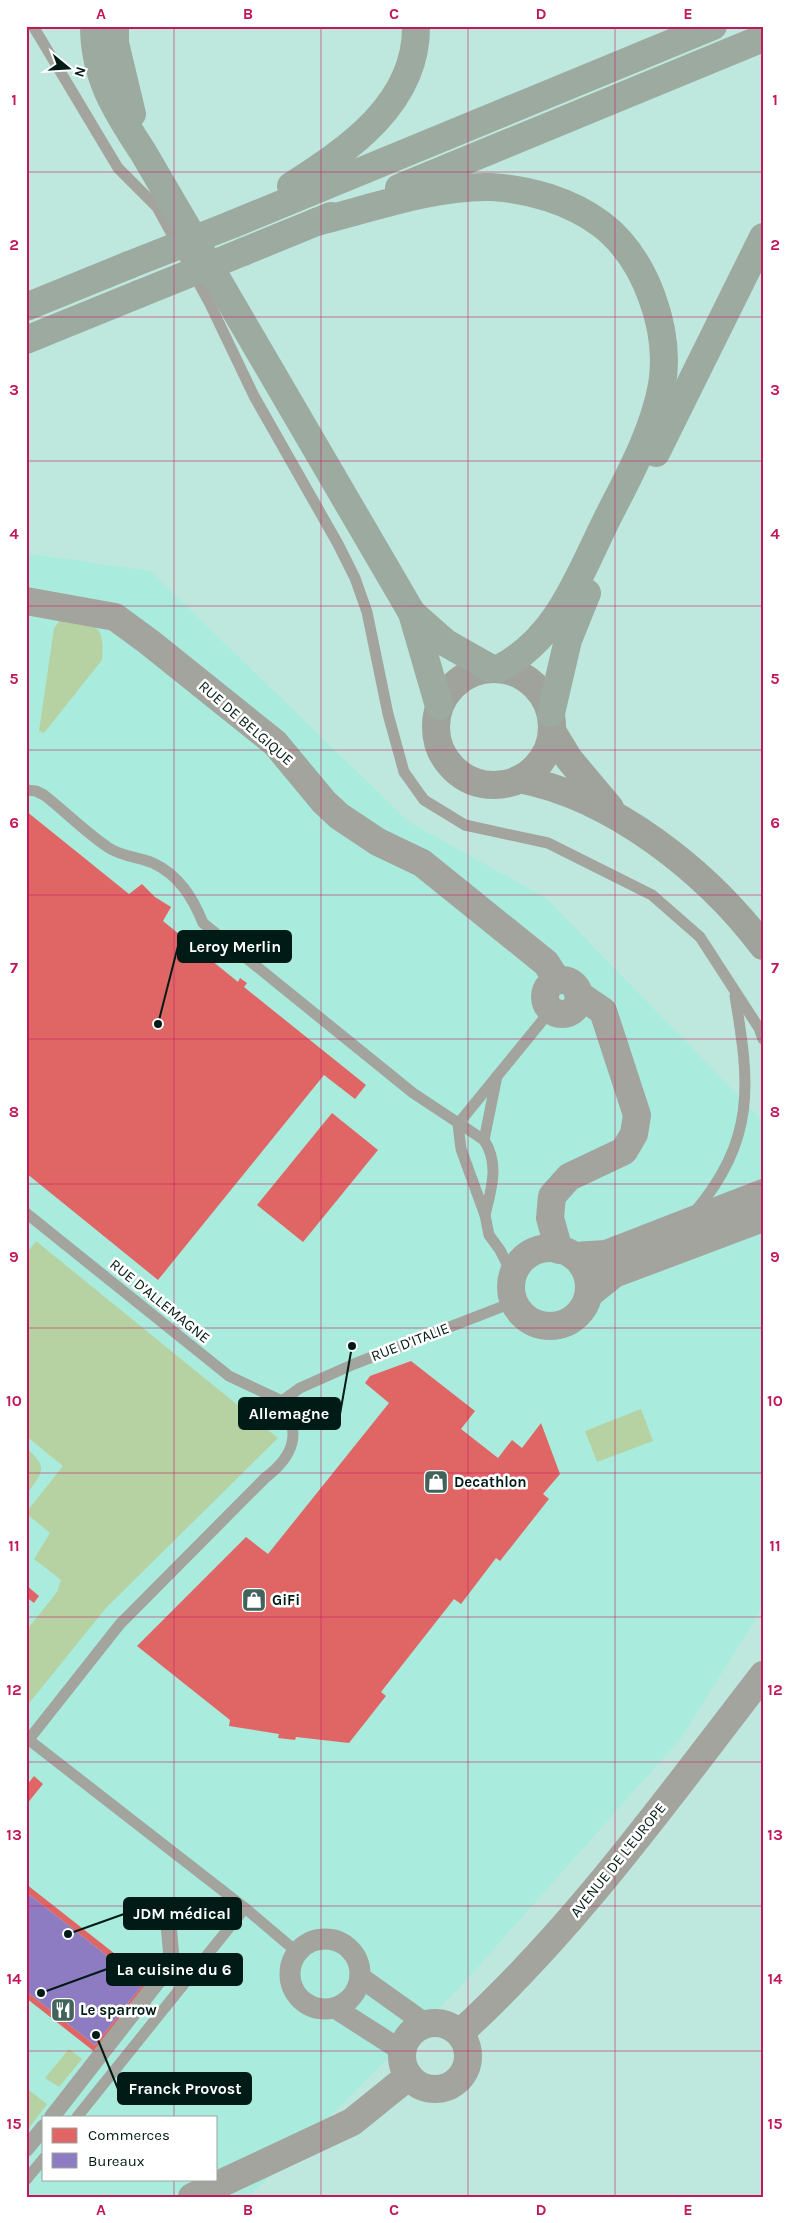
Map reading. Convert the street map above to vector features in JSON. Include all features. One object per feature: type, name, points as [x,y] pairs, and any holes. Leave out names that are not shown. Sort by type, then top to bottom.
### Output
[{"type":"highway","points":[[94,26],[94,45],[104,87],[119,115],[144,152],[412,613],[439,706]]},
{"type":"highway","points":[[115,26],[115,43],[123,84],[144,152]]},
{"type":"highway","points":[[233,224],[335,158],[363,136],[395,99],[416,47],[416,26]]},
{"type":"highway","points":[[26,307],[233,224],[713,26]]},
{"type":"highway","points":[[26,340],[763,38]]},
{"type":"highway","points":[[316,222],[454,190],[490,187],[531,191],[573,207],[602,225],[625,250],[646,282],[660,318],[664,349],[662,384],[643,446],[566,600],[548,630],[527,652],[495,668],[446,643],[412,613]]},
{"type":"highway","points":[[551,722],[557,679],[577,614],[763,238]]},
{"type":"main road","points":[[551,722],[547,750],[536,768],[519,780],[502,784],[485,784],[468,780],[454,770],[443,756],[437,740],[435,723],[439,706],[451,687],[469,674],[495,668],[517,673],[532,683],[544,696],[551,722],[569,759],[614,813]]},
{"type":"main road","points":[[519,780],[556,788],[614,813],[684,865],[718,894],[763,946]]},
{"type":"street","name":"RUE DE BELGIQUE","points":[[26,601],[115,617],[150,642],[275,744],[324,802],[339,816],[378,842],[422,863],[546,963],[568,987],[603,1011],[637,1115],[634,1134],[624,1151],[569,1177],[552,1196],[550,1218],[567,1253]]},
{"type":"street","points":[[551,1010],[561,1014],[567,1013],[576,1006],[568,987]]},
{"type":"street","points":[[763,1194],[606,1254],[567,1253],[545,1249],[531,1254],[520,1263],[514,1289],[528,1319],[549,1326],[571,1320],[579,1313],[589,1294],[614,1274],[763,1218]]},
{"type":"street","points":[[567,1253],[587,1273],[589,1294]]},
{"type":"street","name":"AVENUE DE L'EUROPE","points":[[460,2033],[509,1988],[580,1910],[763,1675]]},
{"type":"street","points":[[53,2116],[172,1963],[169,1930]]},
{"type":"street","points":[[192,2197],[352,2122],[406,2064],[410,2035],[426,2024],[445,2024],[460,2033],[466,2043],[469,2056],[467,2067],[460,2078],[446,2087],[430,2089],[418,2084],[406,2064],[335,2008],[314,2007],[304,2002],[297,1994],[290,1973],[292,1962],[298,1953],[314,1941],[335,1941],[352,1951],[360,1968],[360,1977],[352,1997],[335,2008]]},
{"type":"street","points":[[360,1977],[426,2024]]},
{"type":"street","points":[[27,2147],[42,2129]]},
{"type":"lane","points":[[33,26],[118,168],[157,207],[209,302],[254,396],[351,569],[367,612],[396,746],[404,772],[424,800],[465,824],[548,843],[652,895],[700,938],[759,1028],[763,1039]]},
{"type":"lane","points":[[26,790],[36,791],[44,795],[110,849],[128,857],[152,863],[169,873],[185,888],[196,904],[203,923],[413,1093],[484,1140],[489,1147],[493,1165],[493,1178],[485,1215]]},
{"type":"lane","points":[[686,1223],[717,1184],[737,1142],[744,1107],[746,1057],[734,992]]},
{"type":"lane","points":[[514,1289],[500,1250],[489,1235],[485,1215],[461,1149],[458,1124],[551,1010]]},
{"type":"lane","points":[[484,1140],[498,1075]]},
{"type":"lane","name":"RUE D'ALLEMAGNE","points":[[26,1213],[228,1376],[282,1401]]},
{"type":"lane","name":"RUE D'ITALIE","points":[[282,1401],[300,1388],[514,1289]]},
{"type":"lane","points":[[282,1401],[290,1415],[293,1429],[291,1451],[281,1466],[265,1478],[120,1624],[28,1742],[245,1908],[298,1953]]},
{"type":"lane","points":[[78,2116],[245,1908]]},
{"type":"lane","points":[[26,2180],[42,2160]]},
{"type":"shaded area","points":[[26,553],[150,571],[409,822],[546,898],[763,1121],[763,1607],[682,1737],[460,1987],[249,2197],[26,2197]]},
{"type":"shaded area","points":[[61,619],[81,622],[95,627],[102,639],[102,660],[44,733],[39,731],[54,628]]},
{"type":"shaded area","points":[[36,1241],[278,1438],[106,1608],[26,1707],[26,1631],[57,1592],[61,1580],[34,1559],[50,1533],[27,1514],[28,1510],[63,1466],[26,1436],[26,1254]]},
{"type":"shaded area","points":[[641,1409],[653,1441],[597,1462],[585,1431]]},
{"type":"shaded area","points":[[26,1448],[38,1461],[41,1471],[26,1495]]},
{"type":"shaded area","points":[[69,2049],[82,2059],[59,2087],[45,2078]]},
{"type":"shaded area","points":[[26,2088],[47,2104],[26,2132]]},
{"type":"building: Commerces","points":[[26,811],[129,894],[142,884],[155,897],[171,907],[163,921],[238,982],[240,978],[247,983],[244,987],[366,1085],[355,1099],[324,1075],[158,1280],[26,1173]]},
{"type":"building: Commerces","points":[[332,1113],[378,1150],[303,1242],[257,1205]]},
{"type":"building: Commerces","points":[[411,1361],[475,1411],[461,1429],[498,1458],[512,1440],[522,1448],[541,1423],[560,1474],[543,1494],[549,1499],[500,1561],[496,1558],[461,1604],[454,1599],[381,1692],[386,1696],[349,1743],[296,1737],[295,1740],[278,1738],[279,1734],[229,1726],[230,1720],[137,1646],[246,1537],[268,1554],[389,1403],[365,1383],[370,1376]]},
{"type":"building: Commerces","points":[[26,1585],[39,1596],[34,1603],[26,1597]]},
{"type":"building: Commerces","points":[[34,1776],[43,1784],[26,1805],[26,1786]]},
{"type":"building: Commerces","points":[[26,1884],[152,1983],[96,2053],[26,1998],[26,1991],[95,2045],[143,1984],[26,1892]]},
{"type":"building: Bureaux","points":[[26,1892],[143,1984],[95,2045],[26,1991]]},
{"type":"place","name":"Leroy Merlin","points":[[158,1024]]},
{"type":"place","name":"Allemagne","points":[[352,1346]]},
{"type":"place","name":"Decathlon","points":[[436,1482]]},
{"type":"place","name":"GiFi","points":[[254,1600]]},
{"type":"place","name":"JDM médical","points":[[68,1934]]},
{"type":"place","name":"La cuisine du 6","points":[[41,1993]]},
{"type":"place","name":"Le sparrow","points":[[63,2010]]},
{"type":"place","name":"Franck Provost","points":[[96,2035]]}]
